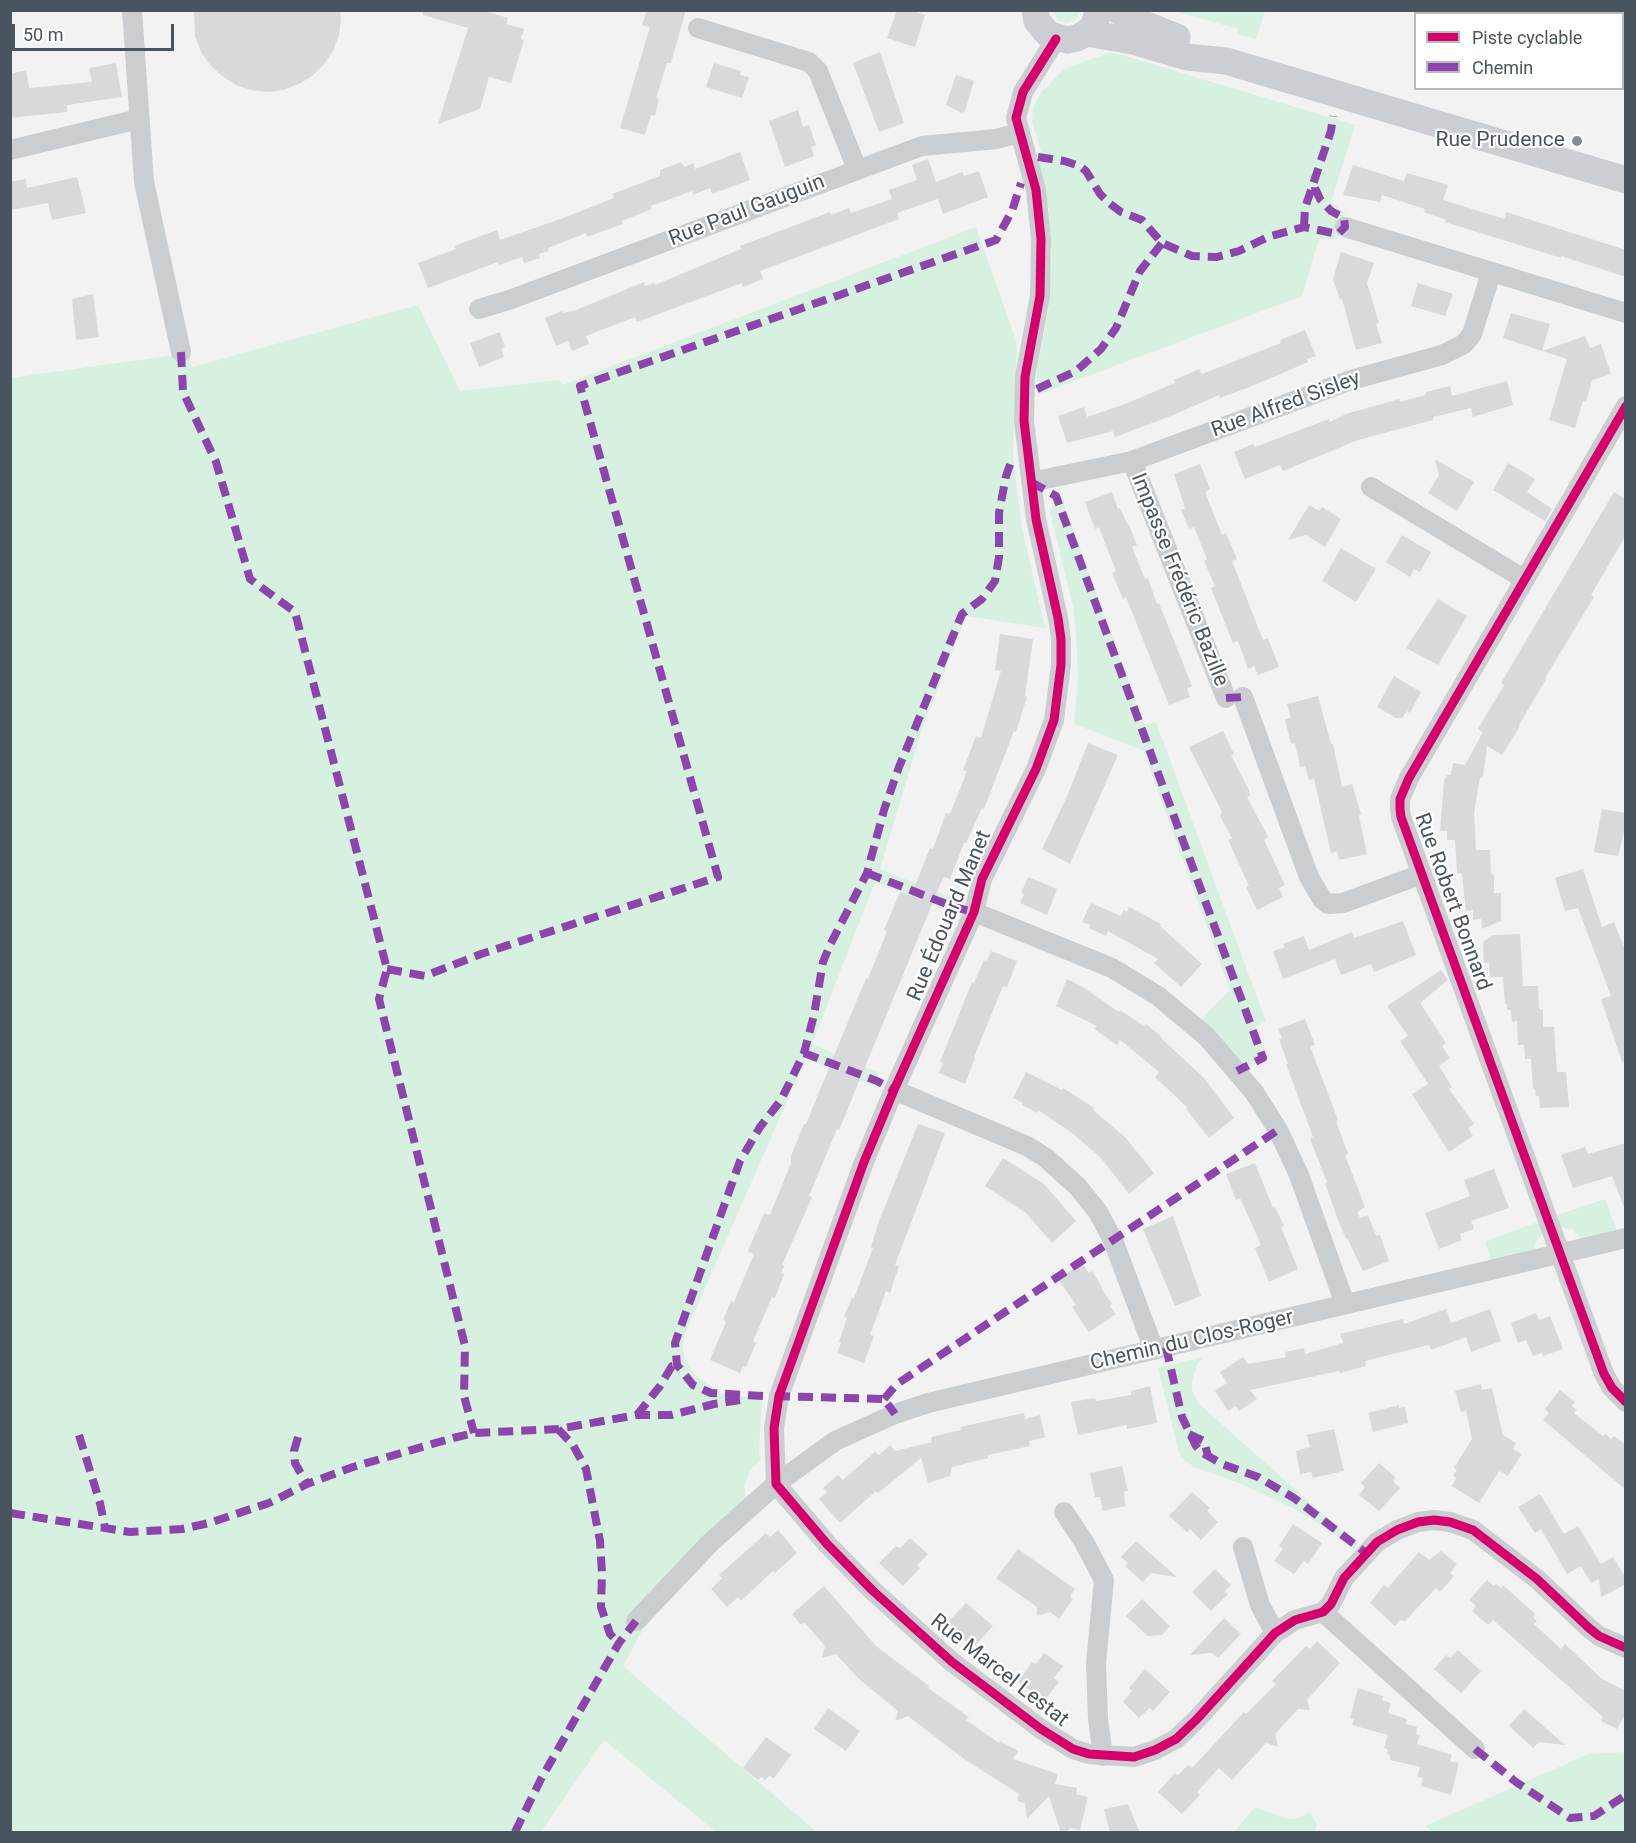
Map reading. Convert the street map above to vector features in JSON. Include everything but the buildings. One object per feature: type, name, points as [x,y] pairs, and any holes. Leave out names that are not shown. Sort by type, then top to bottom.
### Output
[{"type":"main road","points":[[1117,10],[1131,19],[1192,43],[1226,61]]},
{"type":"main road","points":[[1033,11],[1042,28],[1056,39],[1077,38],[1092,22],[1133,41],[1187,57],[1226,61],[1626,180]]},
{"type":"street","points":[[132,10],[144,182],[181,352]]},
{"type":"street","points":[[698,28],[809,62],[818,71],[857,169]]},
{"type":"street","name":"Rue Édouard Manet","points":[[776,1484],[774,1428],[779,1396],[864,1162],[974,912],[982,879],[1036,769],[1054,720],[1061,665],[1058,618],[1036,519],[1024,421],[1025,376],[1040,296],[1041,239],[1036,190],[1016,118],[1023,92],[1056,39]]},
{"type":"street","points":[[10,150],[139,119]]},
{"type":"street","name":"Rue Paul Gauguin","points":[[479,309],[520,296],[922,146],[996,140],[1020,133]]},
{"type":"street","points":[[1345,227],[1626,314]]},
{"type":"street","name":"Rue Alfred Sisley","points":[[1031,482],[1132,461],[1350,380],[1442,356],[1464,344],[1472,334],[1491,273]]},
{"type":"street","name":"Rue Robert Bonnard","points":[[1626,406],[1524,579],[1400,799],[1401,817],[1607,1381],[1626,1402]]},
{"type":"street","name":"Impasse Frédéric Bazille","points":[[1132,461],[1309,877],[1322,900],[1328,904],[1342,903],[1422,874]]},
{"type":"street","points":[[1371,487],[1524,579]]},
{"type":"street","points":[[974,912],[1112,968],[1158,996],[1207,1037],[1254,1092],[1282,1137],[1299,1174],[1345,1304]]},
{"type":"street","points":[[894,1090],[1027,1146],[1046,1158],[1078,1187],[1098,1212],[1113,1240],[1154,1350]]},
{"type":"street","name":"Chemin du Clos-Roger","points":[[636,1621],[710,1543],[776,1484],[835,1441],[895,1414],[928,1403],[1626,1238]]},
{"type":"street","name":"Rue Marcel Lestat","points":[[776,1484],[827,1544],[872,1590],[952,1662],[1056,1739],[1073,1749],[1103,1756],[1134,1757],[1144,1755],[1176,1739],[1275,1633],[1295,1620],[1323,1612]]},
{"type":"street","points":[[1064,1512],[1084,1542],[1104,1580],[1096,1664],[1098,1719],[1103,1756]]},
{"type":"street","points":[[1475,1749],[1323,1612],[1344,1578],[1366,1553],[1386,1536],[1418,1522],[1434,1520],[1450,1522],[1473,1530],[1537,1579],[1599,1636],[1626,1648]]},
{"type":"street","points":[[1243,1547],[1260,1605],[1275,1633]]},
{"type":"green space","points":[[1052,11],[1081,11],[1076,19],[1067,23],[1058,20]]},
{"type":"green space","points":[[1174,11],[1265,11],[1256,39],[1237,34],[1238,29]]},
{"type":"green space","points":[[1109,53],[1355,125],[1331,202],[1345,213],[1337,239],[1319,239],[1302,296],[1037,395],[1037,369],[1048,312],[1052,257],[1049,212],[1039,163],[1044,161],[1032,122],[1033,107],[1043,89],[1061,72]]},
{"type":"green space","points":[[976,227],[1017,343],[1013,457],[1022,528],[1045,628],[966,616],[922,729],[880,869],[955,899],[949,911],[875,882],[812,1044],[879,1073],[874,1086],[806,1058],[684,1336],[683,1351],[686,1362],[696,1376],[720,1392],[717,1393],[762,1399],[759,1454],[761,1460],[750,1470],[744,1486],[746,1499],[640,1607],[642,1631],[623,1666],[817,1832],[716,1832],[604,1740],[541,1832],[11,1832],[10,378],[189,353],[192,367],[418,305],[460,391],[560,380],[562,385]]},
{"type":"green space","points":[[1058,489],[1145,726],[1156,722],[1266,1022],[1255,1026],[1267,1058],[1245,1067],[1201,1019],[1230,990],[1143,750],[1074,724],[1078,676],[1076,631],[1073,606],[1050,512]]},
{"type":"green space","points":[[1605,1199],[1617,1231],[1582,1239],[1573,1230],[1560,1227],[1557,1215]]},
{"type":"green space","points":[[1535,1223],[1541,1225],[1543,1233],[1536,1242],[1534,1251],[1491,1260],[1485,1242]]},
{"type":"green space","points":[[1204,1357],[1197,1364],[1192,1381],[1192,1390],[1199,1404],[1358,1545],[1354,1549],[1320,1524],[1291,1507],[1242,1484],[1194,1467],[1180,1457],[1158,1368]]},
{"type":"green space","points":[[1625,1752],[1625,1832],[1432,1832],[1425,1826],[1591,1753]]},
{"type":"green space","points":[[1255,1807],[1284,1818],[1296,1819],[1310,1812],[1317,1825],[1314,1832],[1234,1832]]},
{"type":"marked path","points":[[1304,227],[1305,208],[1331,131],[1333,116]]},
{"type":"marked path","points":[[1038,157],[1080,166],[1109,203],[1121,212],[1142,220],[1162,243],[1192,256],[1217,257],[1239,251],[1268,237],[1304,227],[1338,234],[1345,227],[1344,218],[1331,211],[1320,199],[1315,188],[1316,179]]},
{"type":"marked path","points":[[387,969],[425,976],[481,954],[718,877],[580,386],[996,240],[1012,211],[1021,183]]},
{"type":"marked path","points":[[1037,389],[1076,371],[1101,349],[1116,328],[1140,271],[1162,243]]},
{"type":"marked path","points":[[181,352],[183,392],[216,462],[250,579],[295,612],[387,969],[379,999],[465,1346],[464,1396],[474,1433]]},
{"type":"marked path","points":[[763,1396],[711,1393],[693,1385],[677,1365],[675,1343],[740,1161],[760,1127],[781,1100],[804,1053],[814,1015],[823,962],[867,873],[884,810],[899,767],[962,614],[982,599],[995,581],[999,557],[999,513],[1006,476],[1012,459]]},
{"type":"marked path","points":[[1031,482],[1056,496],[1263,1058],[1237,1071]]},
{"type":"marked path","points":[[1226,698],[1243,697]]},
{"type":"marked path","points":[[867,873],[954,907],[974,912]]},
{"type":"marked path","points":[[804,1053],[877,1081],[894,1090]]},
{"type":"marked path","points":[[884,1399],[897,1384],[1278,1130]]},
{"type":"marked path","points":[[1166,1347],[1182,1417],[1201,1452],[1222,1464],[1258,1477],[1294,1498],[1366,1553]]},
{"type":"marked path","points":[[637,1415],[660,1386],[672,1366],[677,1365]]},
{"type":"marked path","points":[[775,1396],[884,1399],[895,1414]]},
{"type":"marked path","points":[[10,1513],[130,1532],[182,1529],[209,1523],[269,1503],[307,1484],[353,1467],[474,1433],[558,1429],[637,1415],[671,1415],[740,1400]]},
{"type":"marked path","points":[[558,1429],[573,1445],[586,1469],[600,1541],[601,1607],[610,1634],[619,1643]]},
{"type":"marked path","points":[[1189,1434],[1204,1441],[1208,1456]]},
{"type":"marked path","points":[[79,1435],[100,1503],[105,1528]]},
{"type":"marked path","points":[[298,1437],[294,1451],[295,1463],[307,1484]]},
{"type":"marked path","points":[[515,1832],[541,1779],[586,1700],[619,1643],[636,1621]]},
{"type":"marked path","points":[[1475,1749],[1516,1782],[1570,1818],[1594,1816],[1626,1795]]},
{"type":"cycle path","points":[[1056,39],[1023,92],[1016,118],[1036,190],[1041,239],[1040,296],[1025,377],[1024,421],[1036,519],[1061,639],[1061,665],[1054,720],[1036,769],[982,879],[974,912],[864,1162],[779,1396],[774,1428],[776,1484],[827,1544],[872,1590],[952,1662],[1041,1729],[1073,1749],[1089,1754],[1134,1757],[1155,1750],[1176,1739],[1275,1633],[1295,1620],[1323,1612],[1331,1604],[1344,1578],[1377,1542],[1397,1530],[1418,1522],[1434,1520],[1450,1522],[1473,1530],[1537,1579],[1599,1636],[1626,1648]]},
{"type":"cycle path","points":[[1626,406],[1409,778],[1400,799],[1401,817],[1604,1374],[1612,1388],[1626,1402]]},
{"type":"place","name":"Rue Prudence","points":[[1577,141]]}]
